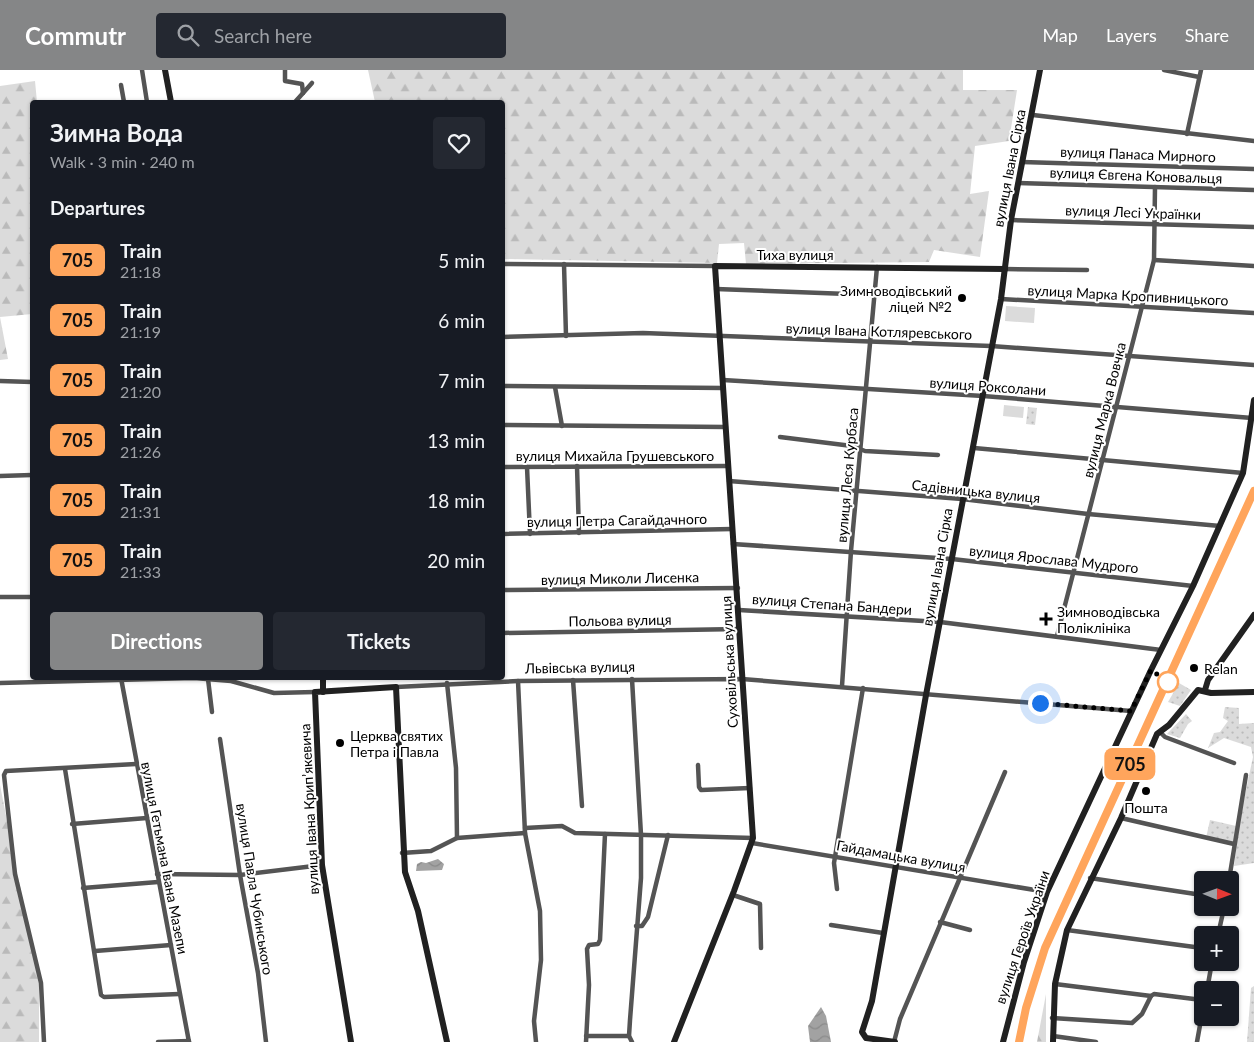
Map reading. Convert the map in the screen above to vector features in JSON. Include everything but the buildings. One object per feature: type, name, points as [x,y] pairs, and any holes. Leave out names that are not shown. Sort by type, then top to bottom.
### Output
[{"type":"street","points":[[142,70],[147,100]]},
{"type":"street","points":[[165,70],[171,100]]},
{"type":"street","points":[[285,70],[285,81],[302,84],[303,93]]},
{"type":"street","name":"вулиця Івана Сірка","points":[[894,1042],[862,1036],[872,1001],[962,499],[974,448],[1001,299],[1011,220],[1033,116],[1040,70]]},
{"type":"street","points":[[1164,70],[1199,77]]},
{"type":"street","points":[[1187,134],[1201,70]]},
{"type":"street","points":[[297,100],[312,83]]},
{"type":"street","points":[[121,85],[124,100]]},
{"type":"street","points":[[1033,116],[1254,141]]},
{"type":"street","name":"вулиця Панаса Мирного","points":[[1022,162],[1254,169]]},
{"type":"street","name":"вулиця Євгена Коновальця","points":[[1018,183],[1254,190]]},
{"type":"street","name":"вулиця Марка Вовчка","points":[[1057,636],[1154,260],[1155,187]]},
{"type":"street","name":"вулиця Лесі Українки","points":[[1011,220],[1254,227]]},
{"type":"street","points":[[1154,260],[1254,266]]},
{"type":"street","name":"Тиха вулиця","points":[[505,264],[1087,270]]},
{"type":"street","points":[[564,264],[566,336]]},
{"type":"street","name":"Суховільська вулиця","points":[[674,1042],[733,895],[752,841],[738,588],[733,544],[715,266]]},
{"type":"street","name":"вулиця Леся Курбаса","points":[[842,686],[856,491],[877,267]]},
{"type":"street","points":[[716,289],[874,295]]},
{"type":"street","name":"вулиця Марка Кропивницького","points":[[1001,299],[1254,313]]},
{"type":"street","name":"вулиця Івана Котляревського","points":[[505,337],[643,333],[991,346],[1254,364]]},
{"type":"street","name":"вулиця Роксолани","points":[[723,380],[983,396],[1252,418]]},
{"type":"street","points":[[0,381],[30,382]]},
{"type":"street","points":[[505,386],[723,388]]},
{"type":"street","points":[[555,387],[562,426]]},
{"type":"street","name":"вулиця Героїв України","points":[[1003,1042],[1024,962],[1047,892],[1131,711],[1221,526],[1242,473],[1254,400]]},
{"type":"street","points":[[505,425],[726,427]]},
{"type":"street","points":[[780,437],[852,446],[860,450],[938,455]]},
{"type":"street","points":[[974,448],[1242,473]]},
{"type":"street","points":[[577,466],[579,533]]},
{"type":"street","name":"вулиця Михайла Грушевського","points":[[505,467],[728,466]]},
{"type":"street","points":[[526,467],[530,534]]},
{"type":"street","points":[[0,476],[30,475]]},
{"type":"street","name":"Садівницька вулиця","points":[[729,481],[962,499],[1088,514],[1221,526]]},
{"type":"street","name":"вулиця Петра Сагайдачного","points":[[505,534],[732,529]]},
{"type":"street","name":"вулиця Ярослава Мудрого","points":[[733,544],[952,559],[1193,586]]},
{"type":"street","name":"вулиця Миколи Лисенка","points":[[505,590],[738,588]]},
{"type":"street","points":[[0,597],[30,596]]},
{"type":"street","name":"вулиця Степана Бандери","points":[[739,610],[940,622],[1161,650]]},
{"type":"street","points":[[1205,690],[1212,674],[1254,615]]},
{"type":"street","name":"Польова вулиця","points":[[505,633],[739,630]]},
{"type":"street","points":[[586,1036],[632,1040],[636,926],[641,878],[641,835],[632,679]]},
{"type":"street","name":"Львівська вулиця","points":[[231,680],[274,693],[324,692],[447,683],[742,679],[1131,711]]},
{"type":"street","name":"Львівська вулиця","points":[[0,683],[73,680]]},
{"type":"street","name":"вулиця Гетьмана Івана Мазепи","points":[[121,680],[189,1042]]},
{"type":"street","points":[[208,680],[212,712]]},
{"type":"street","points":[[323,680],[324,692]]},
{"type":"street","points":[[573,680],[582,806]]},
{"type":"street","points":[[518,681],[525,830],[540,911],[540,960],[534,1021],[536,1042]]},
{"type":"street","points":[[402,853],[430,851],[457,838],[456,768],[447,683]]},
{"type":"street","points":[[396,687],[402,853],[405,872],[418,911],[447,1042]]},
{"type":"street","points":[[837,889],[833,874],[835,856],[863,688]]},
{"type":"street","points":[[1096,1042],[1053,1039],[1052,1018],[1055,984],[1067,930],[1090,878],[1121,818],[1160,732],[1198,690],[1205,690],[1211,693],[1254,692]]},
{"type":"street","name":"вулиця Івана Крипʼякевича","points":[[315,692],[322,865],[351,1042]]},
{"type":"street","points":[[1160,732],[1165,737],[1234,763]]},
{"type":"street","name":"вулиця Павла Чубинського","points":[[220,739],[240,875],[258,974],[266,1042]]},
{"type":"street","points":[[44,1042],[41,983],[15,874],[4,775],[6,771],[136,764]]},
{"type":"street","points":[[698,765],[700,790],[750,788]]},
{"type":"street","points":[[65,769],[72,824],[102,996],[179,994]]},
{"type":"street","points":[[894,1042],[900,1019],[958,878],[1005,772]]},
{"type":"street","points":[[1230,871],[1246,774]]},
{"type":"street","points":[[72,824],[147,818]]},
{"type":"street","points":[[1121,818],[1234,844]]},
{"type":"street","name":"Гайдамацька вулиця","points":[[457,838],[562,826],[575,833],[668,835],[752,841],[1047,892]]},
{"type":"street","points":[[586,1042],[589,984],[587,948],[589,945],[598,944],[600,940],[604,834]]},
{"type":"street","points":[[636,926],[642,926],[648,917],[668,835]]},
{"type":"street","points":[[157,874],[240,875],[322,865]]},
{"type":"street","points":[[1090,878],[1194,894]]},
{"type":"street","points":[[83,888],[158,882]]},
{"type":"street","points":[[733,895],[760,904],[762,948]]},
{"type":"street","points":[[940,922],[970,930]]},
{"type":"street","points":[[831,925],[883,933]]},
{"type":"street","points":[[1067,930],[1194,947]]},
{"type":"street","points":[[95,951],[171,945]]},
{"type":"street","points":[[1055,984],[1151,996],[1165,994],[1194,999]]},
{"type":"street","points":[[1052,1018],[1132,1023],[1142,1014],[1151,996]]},
{"type":"street","points":[[1197,1042],[1200,1026]]},
{"type":"street","points":[[158,1042],[189,1042]]},
{"type":"green space","points":[[368,70],[963,70],[963,90],[1017,90],[1009,141],[975,146],[970,194],[989,191],[980,257],[934,250],[929,262],[746,264],[744,243],[719,244],[717,263],[505,259],[505,100],[375,100]]},
{"type":"green space","points":[[35,81],[37,100],[30,100],[30,314],[0,317],[0,86]]},
{"type":"green space","points":[[1006,306],[1035,308],[1034,323],[1005,321]]},
{"type":"green space","points":[[0,317],[8,359],[0,360]]},
{"type":"green space","points":[[1004,405],[1024,407],[1023,418],[1003,416]]},
{"type":"green space","points":[[1028,407],[1037,408],[1035,425],[1026,424]]},
{"type":"green space","points":[[1179,683],[1191,690],[1180,706],[1168,702]]},
{"type":"green space","points":[[1225,707],[1239,708],[1239,724],[1254,723],[1254,863],[1234,866],[1240,818],[1253,757],[1251,747],[1224,738],[1208,748],[1214,733],[1220,732],[1228,721],[1223,718]]},
{"type":"green space","points":[[1186,714],[1192,721],[1188,724],[1180,738],[1167,734]]},
{"type":"green space","points":[[0,785],[39,983],[39,1042],[0,1042]]},
{"type":"green space","points":[[1210,820],[1236,826],[1234,844],[1206,838]]},
{"type":"green space","points":[[1254,986],[1254,1042],[1247,1042],[1251,988]]},
{"type":"green space","points":[[1046,994],[1046,1042],[1037,1042]]},
{"type":"water","points":[[438,859],[444,864],[442,870],[416,871],[417,864]]},
{"type":"water","points":[[821,1007],[826,1016],[831,1042],[810,1042],[808,1026]]},
{"type":"railway","points":[[1019,1042],[1026,1008],[1045,948],[1254,491]]},
{"type":"train","name":"705","points":[[1019,1042],[1031,989],[1045,948],[1254,491]]},
{"type":"place","name":"Зимноводівський ліцей №2","points":[[962,298]]},
{"type":"place","name":"Зимноводівська Поліклініка","points":[[1046,619]]},
{"type":"place","name":"Relan","points":[[1194,668]]},
{"type":"place","name":"Церква святих Петра і Павла","points":[[340,743]]},
{"type":"place","name":"Пошта","points":[[1146,791]]},
{"type":"route","points":[[1040,703],[1131,711],[1151,670],[1168,682]]}]
